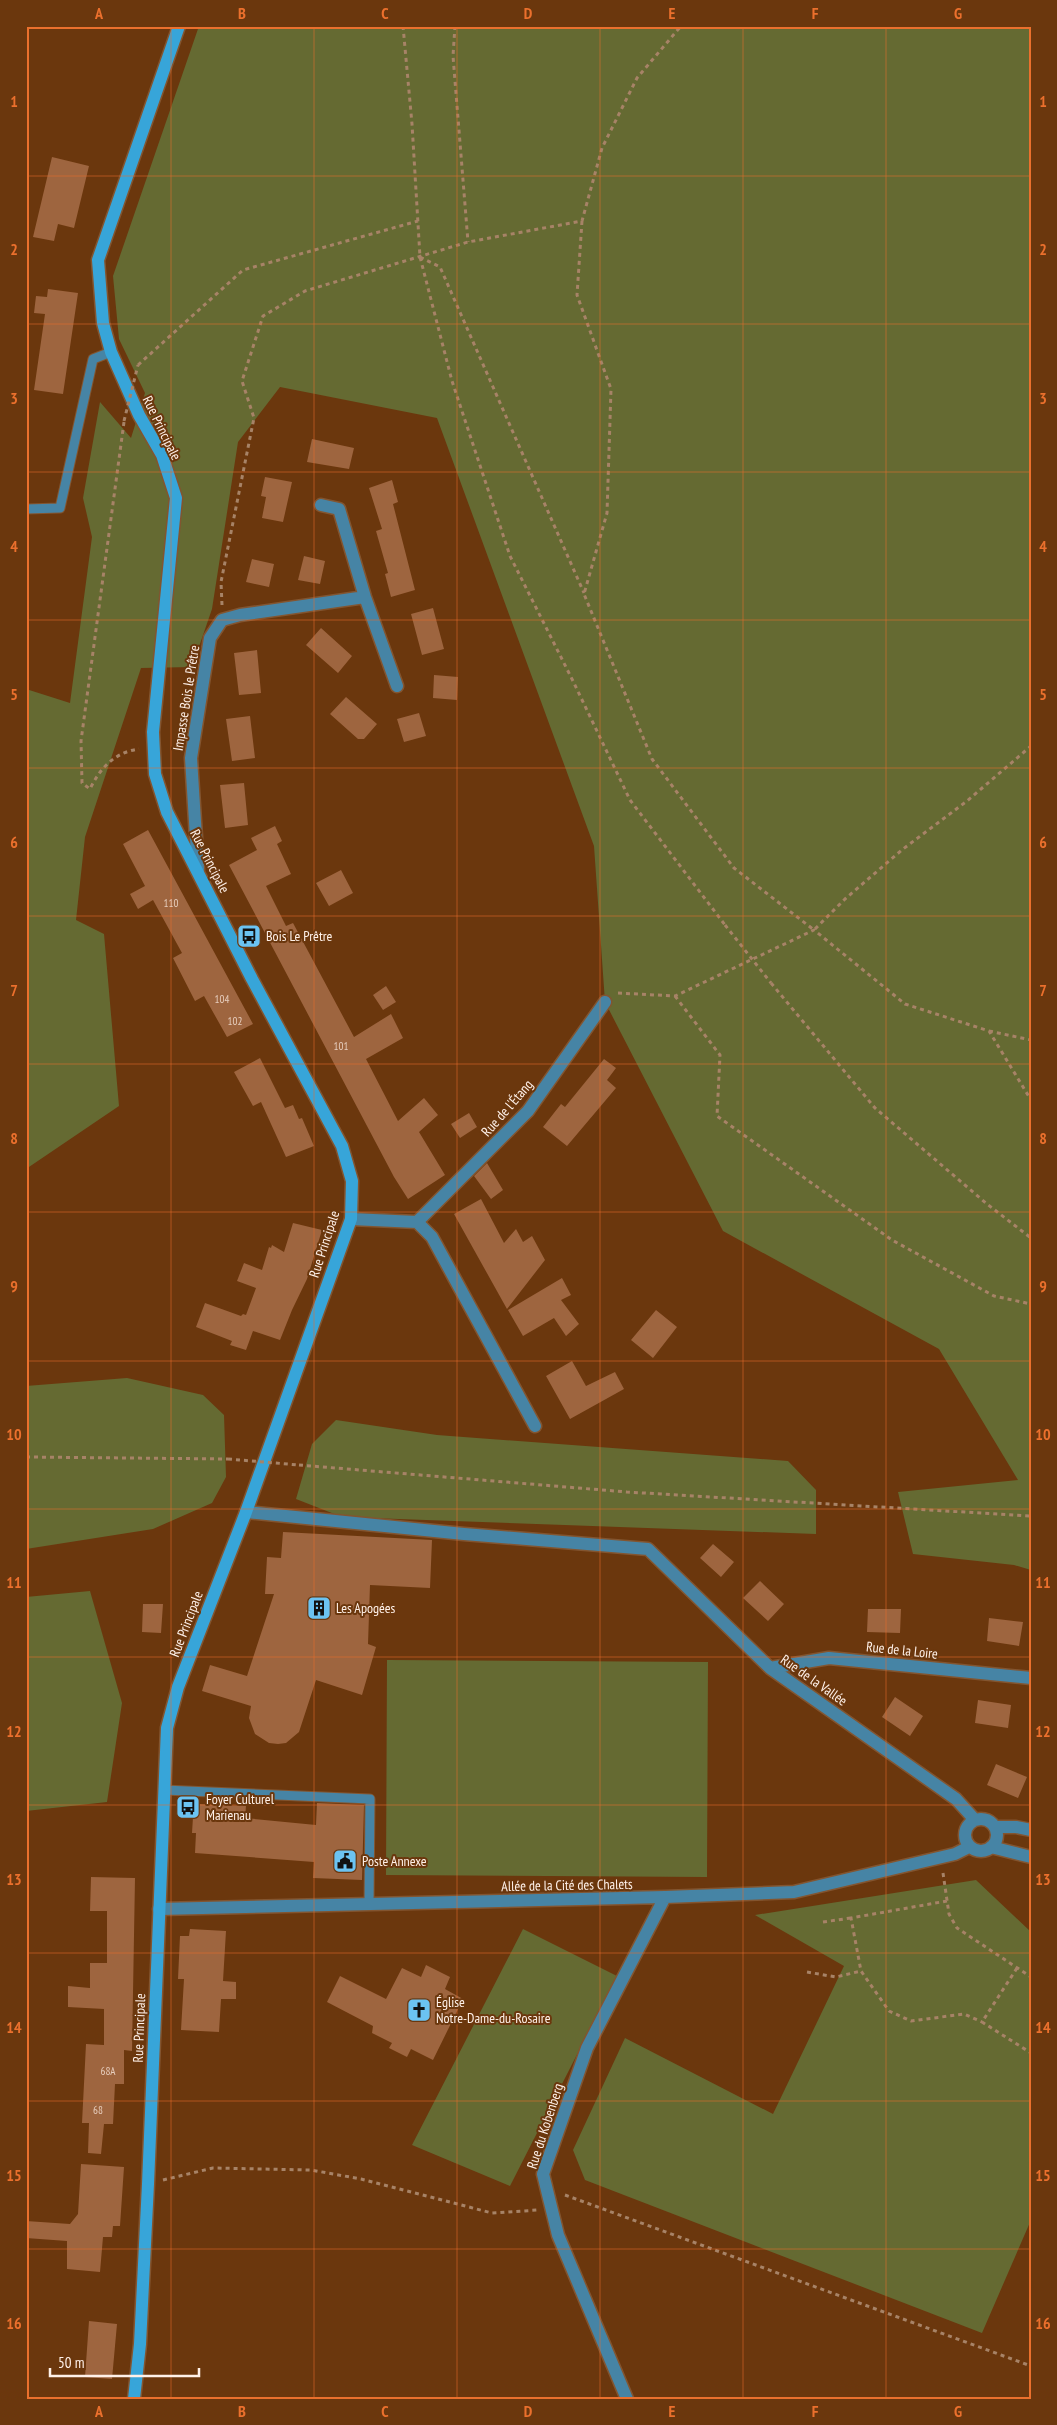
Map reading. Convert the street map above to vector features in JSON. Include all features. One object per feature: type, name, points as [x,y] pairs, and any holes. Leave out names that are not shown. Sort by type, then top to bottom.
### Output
[{"type":"main road","name":"Rue Principale","points":[[134,2399],[140,2344],[148,2184],[167,1728],[178,1686],[246,1512],[351,1219],[352,1181],[342,1146],[252,978],[198,869],[167,812],[155,774],[154,732],[176,498],[162,455],[139,415],[111,352],[103,323],[98,260],[178,26]]},
{"type":"street","points":[[321,505],[339,509],[364,597],[397,686]]},
{"type":"street","points":[[222,620],[240,615],[364,597]]},
{"type":"street","name":"Impasse Bois le Prêtre","points":[[198,869],[191,758],[210,638],[222,620]]},
{"type":"street","name":"Rue de l'Étang","points":[[417,1222],[528,1111],[605,1002]]},
{"type":"street","points":[[351,1219],[417,1222],[432,1237],[535,1426]]},
{"type":"street","name":"Rue de la Vallée","points":[[246,1512],[464,1534],[648,1549],[770,1668],[956,1799],[975,1820],[986,1820],[995,1827],[1016,1827],[1031,1830]]},
{"type":"street","name":"Rue de la Loire","points":[[770,1668],[829,1658],[1031,1678]]},
{"type":"street","points":[[975,1820],[966,1828],[964,1835],[969,1847],[982,1852],[991,1848],[1031,1857]]},
{"type":"street","points":[[991,1848],[996,1839],[995,1827]]},
{"type":"street","name":"Allée de la Cité des Chalets","points":[[159,1909],[664,1897],[794,1892],[955,1854],[969,1847]]},
{"type":"street","name":"Rue du Kobenberg","points":[[627,2399],[558,2235],[551,2209],[552,2190],[543,2174],[588,2048],[664,1897]]},
{"type":"lane","points":[[26,509],[60,508],[93,359],[111,352]]},
{"type":"lane","points":[[164,1790],[370,1799],[369,1904]]},
{"type":"path","points":[[403,26],[412,124],[420,257],[452,381],[510,556],[574,681],[630,800],[725,925],[875,1108],[987,1204],[1031,1238]]},
{"type":"path","points":[[455,26],[453,56],[468,242]]},
{"type":"path","points":[[584,594],[607,513],[611,389],[577,295],[582,221],[602,148],[637,78],[681,26]]},
{"type":"path","points":[[154,746],[123,751],[97,773],[90,789],[82,783],[81,741],[124,422],[138,365],[243,270],[418,221]]},
{"type":"path","points":[[222,620],[221,582],[254,418],[242,382],[264,316],[305,291],[468,242],[582,221]]},
{"type":"path","points":[[420,257],[440,266],[584,594],[652,759],[734,868],[906,1004],[988,1031],[1031,1040]]},
{"type":"path","points":[[605,1002],[615,992],[675,996],[814,930],[844,899],[903,849],[967,801],[1031,746]]},
{"type":"path","points":[[675,996],[720,1055],[717,1116],[892,1240],[994,1296],[1031,1304]]},
{"type":"path","points":[[988,1031],[1031,1100]]},
{"type":"path","points":[[26,1457],[228,1459],[627,1492],[1031,1516]]},
{"type":"path","points":[[941,1857],[949,1914],[957,1928],[1031,1977]]},
{"type":"path","points":[[823,1922],[948,1901]]},
{"type":"path","points":[[851,1918],[861,1971],[889,2011],[911,2021],[964,2014],[982,2022],[1031,2053]]},
{"type":"path","points":[[982,2022],[1017,1968]]},
{"type":"path","points":[[807,1972],[836,1977],[861,1971]]},
{"type":"path","points":[[148,2184],[213,2168],[312,2170],[360,2179],[492,2213],[551,2209]]},
{"type":"path","points":[[552,2190],[1031,2366]]},
{"type":"green space","points":[[199,26],[1031,26],[1031,1570],[1014,1565],[913,1554],[898,1492],[1018,1480],[939,1349],[723,1231],[605,1002],[594,846],[437,418],[280,387],[238,442],[212,609],[192,667],[141,668],[85,837],[76,920],[104,934],[119,1106],[26,1169],[26,689],[70,703],[92,537],[83,498],[100,402],[131,438],[145,393],[119,339],[113,276]]},
{"type":"green space","points":[[127,1378],[203,1395],[224,1415],[226,1477],[212,1503],[153,1529],[26,1549],[26,1386]]},
{"type":"green space","points":[[336,1420],[437,1435],[788,1461],[816,1490],[816,1534],[342,1517],[296,1499],[312,1444]]},
{"type":"green space","points":[[90,1591],[122,1703],[107,1802],[26,1811],[26,1597]]},
{"type":"green space","points":[[387,1660],[708,1662],[707,1877],[386,1875]]},
{"type":"green space","points":[[976,1880],[1031,1932],[1031,2220],[982,2333],[585,2180],[573,2150],[625,2038],[773,2114],[844,1966],[755,1915]]},
{"type":"green space","points":[[523,1929],[617,1976],[510,2186],[412,2145]]},
{"type":"building","points":[[52,157],[89,166],[74,228],[58,224],[54,241],[33,237]]},
{"type":"building","points":[[48,289],[78,293],[63,394],[34,390],[45,314],[34,313],[36,296],[47,297]]},
{"type":"building","points":[[312,439],[354,448],[349,469],[307,462]]},
{"type":"building","points":[[265,477],[292,482],[283,522],[262,518],[266,497],[261,496]]},
{"type":"building","points":[[392,480],[398,502],[393,504],[415,590],[391,597],[385,574],[388,573],[376,531],[382,529],[369,488]]},
{"type":"building","points":[[304,556],[325,561],[320,584],[298,580]]},
{"type":"building","points":[[252,559],[274,564],[269,587],[246,582]]},
{"type":"building","points":[[433,608],[444,649],[422,655],[411,614]]},
{"type":"building","points":[[321,628],[352,656],[338,673],[306,645]]},
{"type":"building","points":[[257,650],[261,693],[239,695],[234,653]]},
{"type":"building","points":[[434,675],[458,677],[457,700],[433,698]]},
{"type":"building","points":[[346,697],[377,724],[364,739],[358,739],[330,714]]},
{"type":"building","points":[[419,713],[426,736],[404,742],[397,719]]},
{"type":"building","points":[[250,716],[255,758],[232,761],[226,719]]},
{"type":"building","points":[[244,783],[248,825],[225,828],[220,785]]},
{"type":"building","points":[[275,826],[282,841],[277,844],[291,874],[266,886],[286,926],[293,923],[354,1037],[391,1014],[403,1038],[366,1059],[398,1121],[424,1098],[438,1115],[419,1132],[445,1175],[408,1199],[394,1177],[229,865],[257,850],[251,838]]},
{"type":"building","points":[[148,830],[253,1024],[227,1037],[204,996],[195,1001],[173,958],[182,953],[153,900],[138,909],[130,894],[145,886],[123,844]]},
{"type":"building","points":[[341,870],[353,893],[329,906],[316,883]]},
{"type":"building","points":[[386,986],[396,1002],[383,1010],[373,995]]},
{"type":"building","points":[[260,1058],[285,1108],[293,1105],[299,1119],[302,1118],[314,1146],[286,1157],[261,1102],[253,1106],[234,1072]]},
{"type":"building","points":[[604,1059],[616,1068],[607,1080],[616,1088],[567,1146],[543,1127],[561,1104],[565,1107]]},
{"type":"building","points":[[469,1113],[477,1127],[460,1138],[451,1124]]},
{"type":"building","points":[[487,1163],[503,1190],[491,1199],[474,1176]]},
{"type":"building","points":[[481,1199],[504,1243],[516,1229],[523,1242],[532,1236],[545,1260],[507,1309],[454,1214]]},
{"type":"building","points":[[293,1223],[322,1230],[307,1279],[280,1340],[253,1331],[246,1350],[230,1345],[232,1341],[196,1327],[205,1303],[241,1316],[243,1314],[246,1315],[256,1288],[237,1281],[244,1263],[262,1270],[269,1247],[271,1248],[272,1245],[284,1252]]},
{"type":"building","points":[[562,1278],[571,1295],[561,1300],[579,1324],[566,1336],[554,1318],[523,1336],[508,1310]]},
{"type":"building","points":[[656,1310],[677,1327],[653,1358],[631,1340]]},
{"type":"building","points":[[572,1361],[586,1386],[615,1372],[624,1389],[570,1419],[546,1376]]},
{"type":"building","name":"Les Apogées","points":[[283,1532],[432,1540],[430,1588],[370,1585],[368,1644],[376,1647],[362,1695],[316,1680],[299,1732],[286,1743],[278,1744],[269,1743],[255,1734],[249,1718],[251,1706],[202,1691],[210,1665],[247,1676],[274,1594],[265,1594],[267,1557],[281,1558]]},
{"type":"building","points":[[713,1544],[734,1562],[721,1577],[700,1558]]},
{"type":"building","points":[[760,1581],[784,1604],[768,1621],[743,1598]]},
{"type":"building","points":[[143,1604],[163,1604],[161,1633],[142,1632]]},
{"type":"building","points":[[868,1609],[901,1609],[900,1633],[867,1632]]},
{"type":"building","points":[[989,1618],[1023,1622],[1019,1646],[987,1641]]},
{"type":"building","points":[[895,1697],[923,1716],[910,1736],[882,1717]]},
{"type":"building","points":[[978,1700],[1011,1705],[1008,1728],[975,1723]]},
{"type":"building","points":[[996,1764],[1027,1777],[1018,1798],[987,1785]]},
{"type":"building","points":[[317,1803],[364,1805],[362,1880],[313,1878],[314,1862],[195,1853],[196,1833],[192,1833],[193,1817],[197,1817],[198,1804],[246,1806],[245,1818],[316,1825]]},
{"type":"building","points":[[91,1877],[135,1878],[132,2051],[124,2050],[124,2084],[115,2084],[113,2124],[104,2124],[101,2154],[88,2153],[89,2123],[82,2123],[86,2044],[104,2045],[104,2009],[68,2007],[68,1986],[90,1988],[90,1963],[107,1963],[107,1911],[90,1911]]},
{"type":"building","points":[[190,1929],[226,1931],[223,1981],[236,1982],[236,1999],[221,1999],[219,2032],[181,2030],[184,1979],[178,1979],[180,1936],[189,1936]]},
{"type":"building","name":"Église Notre-Dame-du-Rosaire","points":[[426,1965],[450,1977],[445,1989],[463,1999],[433,2060],[411,2049],[407,2057],[389,2048],[392,2043],[372,2033],[373,2026],[327,2002],[340,1976],[386,1999],[402,1968],[421,1977]]},
{"type":"building","points":[[81,2164],[124,2167],[120,2226],[113,2226],[112,2237],[103,2237],[100,2272],[67,2269],[67,2241],[26,2238],[26,2221],[70,2224],[78,2214]]},
{"type":"building","points":[[89,2321],[117,2324],[112,2379],[85,2377]]},
{"type":"place","name":"Bois Le Prêtre","points":[[249,936]]},
{"type":"place","name":"Les Apogées","points":[[319,1608]]},
{"type":"place","name":"Foyer Culturel Marienau","points":[[188,1807]]},
{"type":"place","name":"Poste Annexe","points":[[345,1861]]},
{"type":"place","name":"Église Notre-Dame-du-Rosaire","points":[[419,2010]]}]
